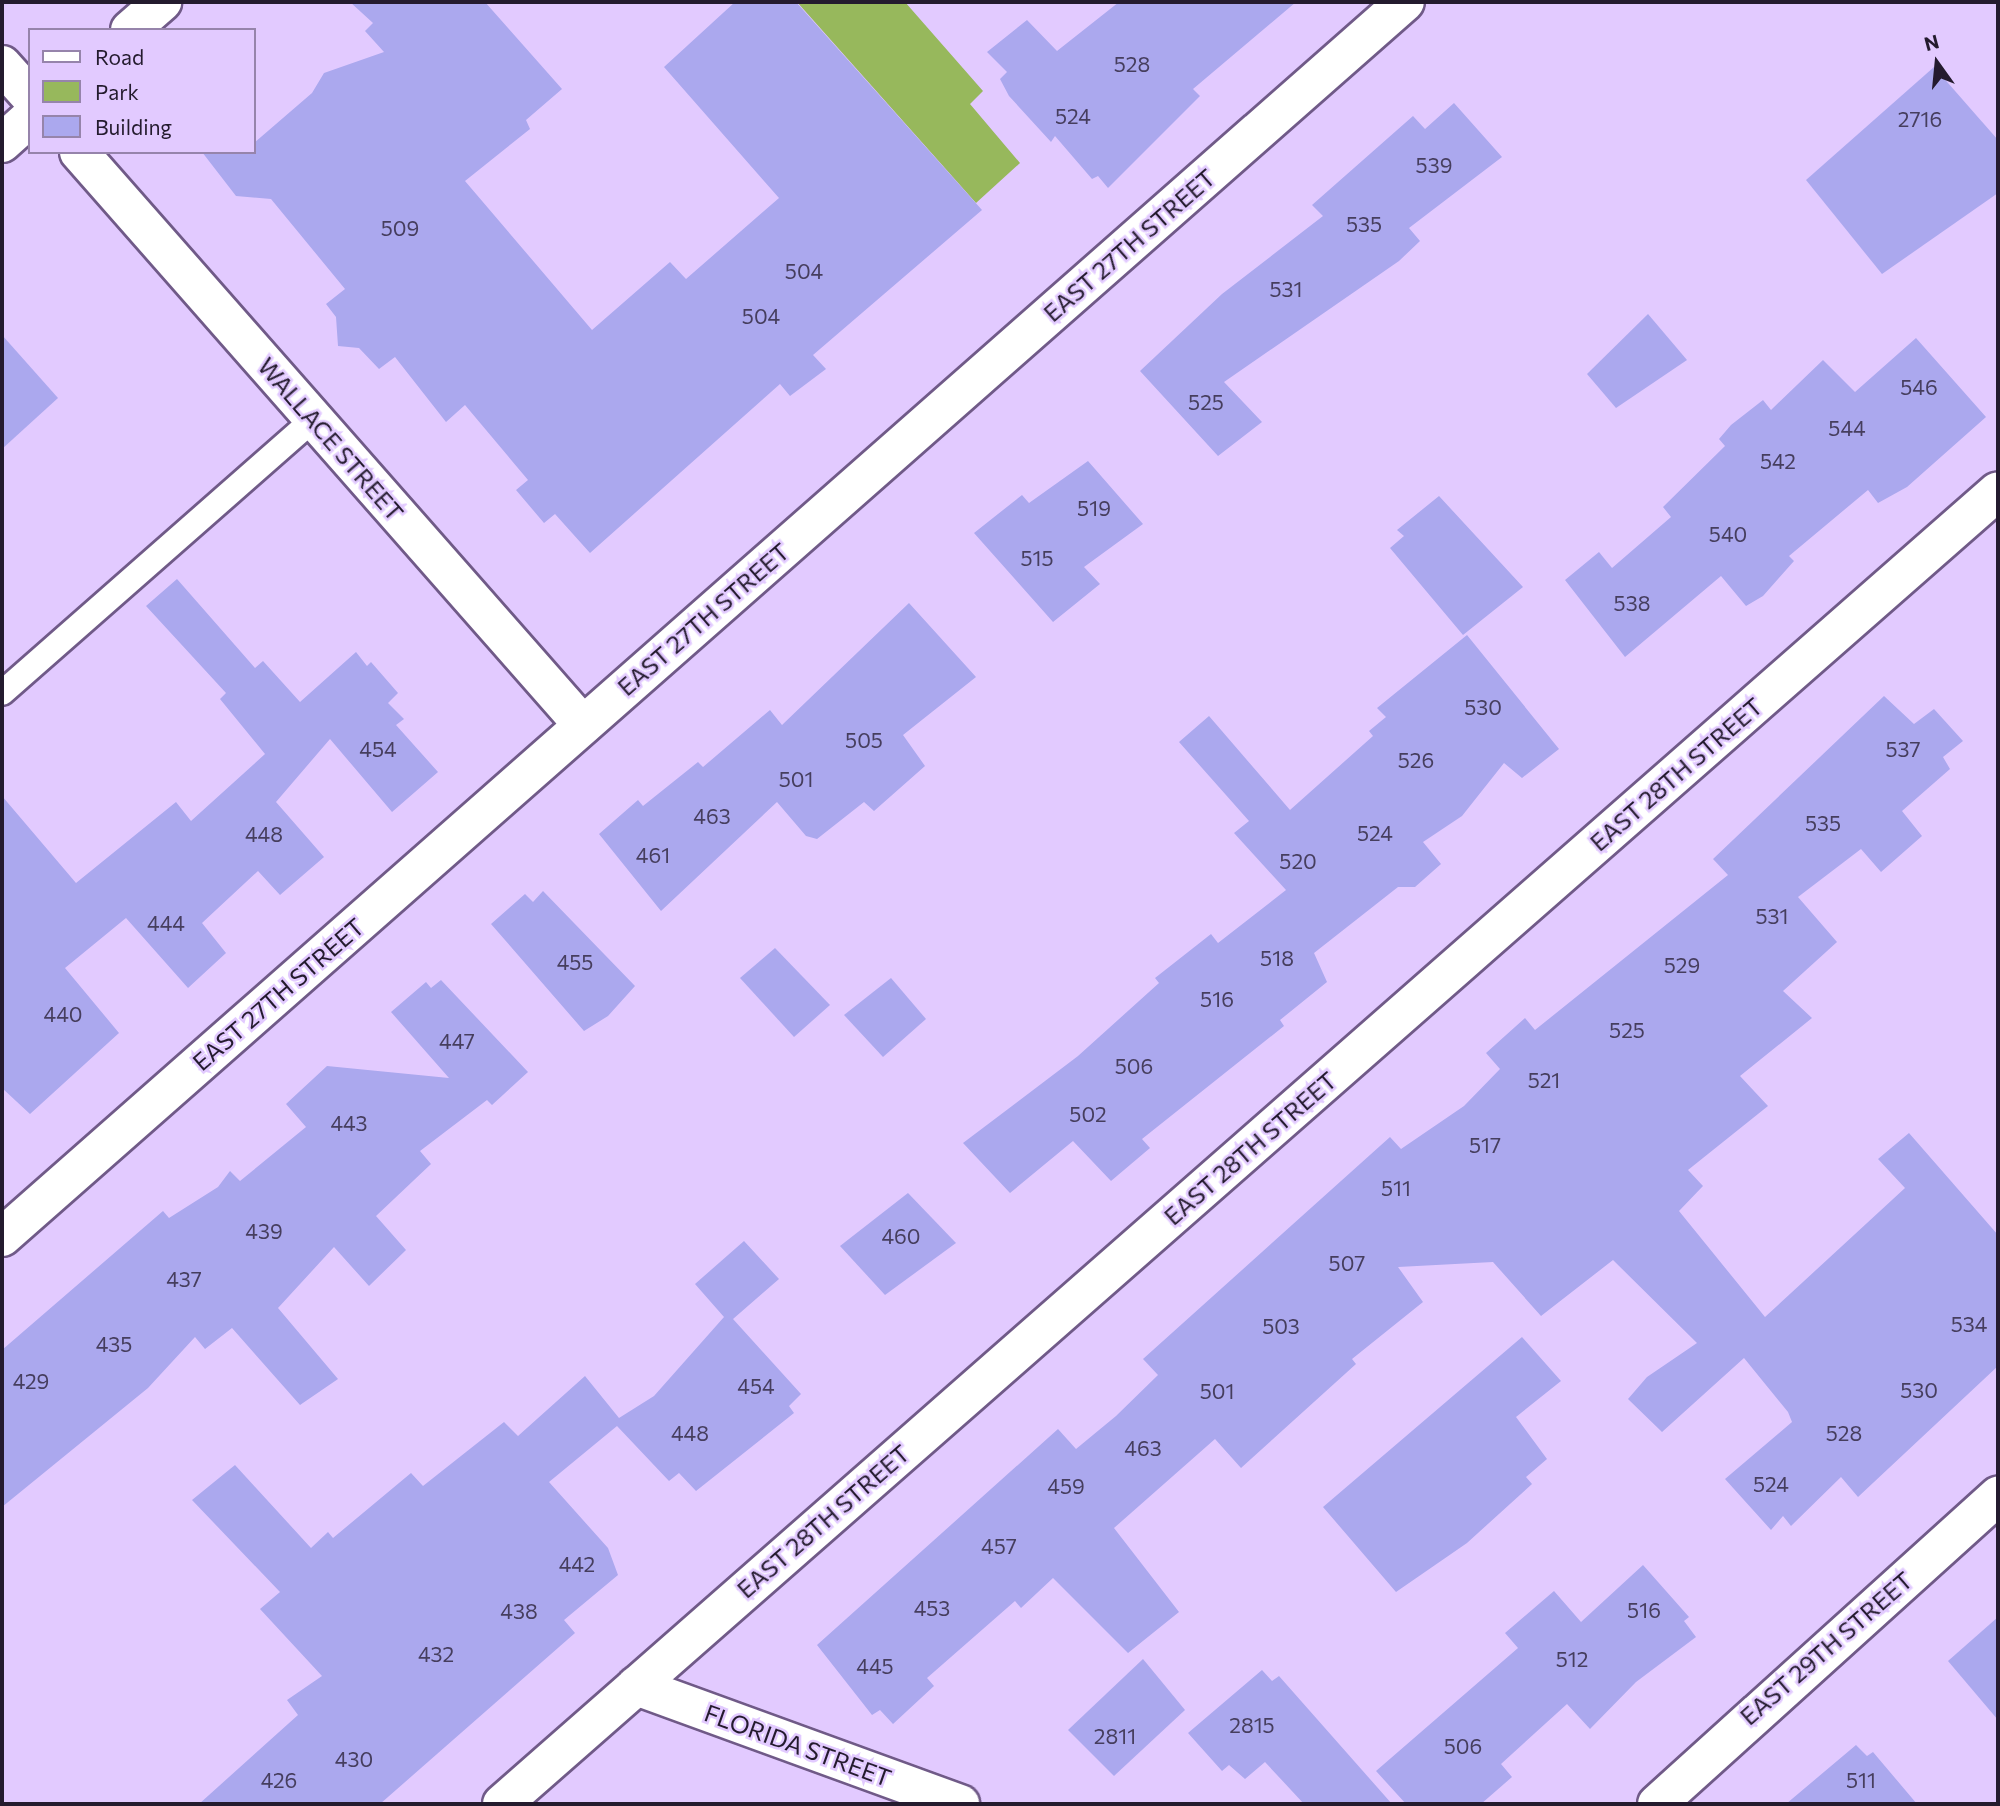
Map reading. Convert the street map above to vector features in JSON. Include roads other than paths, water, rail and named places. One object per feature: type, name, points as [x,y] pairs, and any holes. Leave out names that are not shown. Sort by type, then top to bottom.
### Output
[{"type":"street","points":[[132,28],[162,2]]},
{"type":"street","name":"EAST 27TH STREET","points":[[2,1237],[1405,2]]},
{"type":"street","points":[[2,65],[28,94]]},
{"type":"street","points":[[2,143],[28,120]]},
{"type":"street","name":"WALLACE STREET","points":[[81,154],[583,725]]},
{"type":"street","name":"EAST 28TH STREET","points":[[502,1804],[1998,491]]},
{"type":"street","name":"EAST 29TH STREET","points":[[1657,1804],[1998,1496]]},
{"type":"street","name":"FLORIDA STREET","points":[[636,1686],[960,1804]]},
{"type":"lane","points":[[2,693],[314,419]]}]
